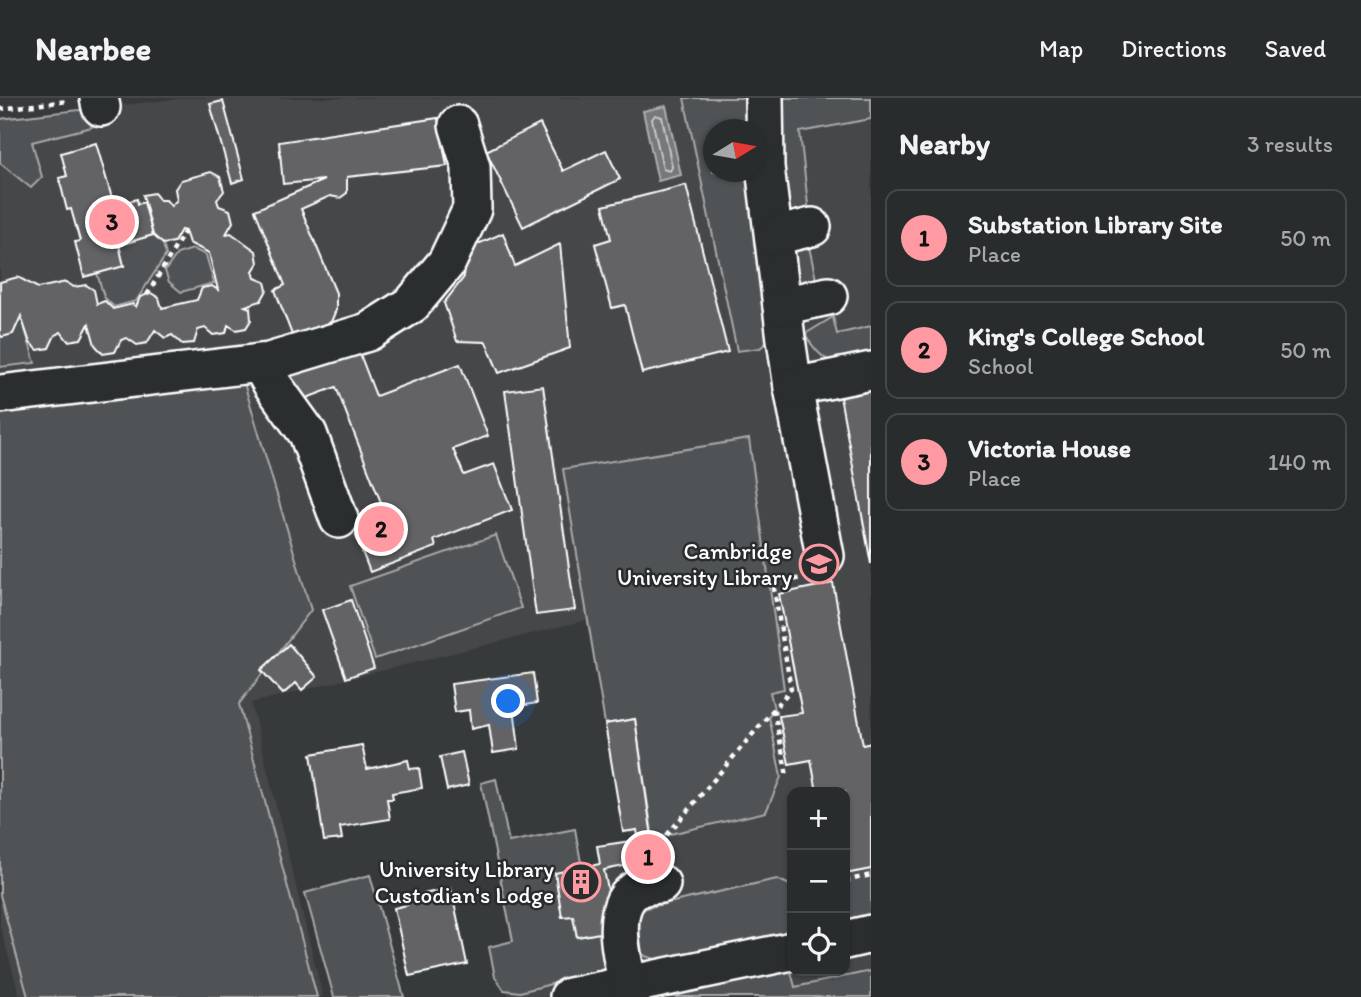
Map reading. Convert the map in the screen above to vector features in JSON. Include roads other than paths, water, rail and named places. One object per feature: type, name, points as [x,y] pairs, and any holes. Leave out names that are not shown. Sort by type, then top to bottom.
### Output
[{"type":"lane","points":[[764,98],[765,167],[782,306],[793,387],[825,556]]},
{"type":"lane","points":[[0,394],[260,363],[368,332],[412,304],[446,262],[472,209],[471,167],[458,125]]},
{"type":"lane","points":[[774,236],[812,227]]},
{"type":"lane","points":[[782,306],[828,296]]},
{"type":"lane","points":[[260,363],[308,434],[339,519]]},
{"type":"lane","points":[[793,387],[871,371]]},
{"type":"lane","points":[[630,990],[617,926],[623,904],[638,888],[661,884]]},
{"type":"lane","points":[[850,939],[871,934]]},
{"type":"lane","points":[[569,997],[630,990],[787,952]]},
{"type":"water","points":[[666,106],[681,175],[658,181],[643,111]]},
{"type":"place","name":"Victoria House","points":[[112,222]]},
{"type":"place","name":"King's College School","points":[[381,529]]},
{"type":"place","name":"Cambridge University Library","points":[[819,564]]},
{"type":"place","name":"Substation Library Site","points":[[648,857]]},
{"type":"place","name":"University Library Custodian's Lodge","points":[[581,882]]}]
